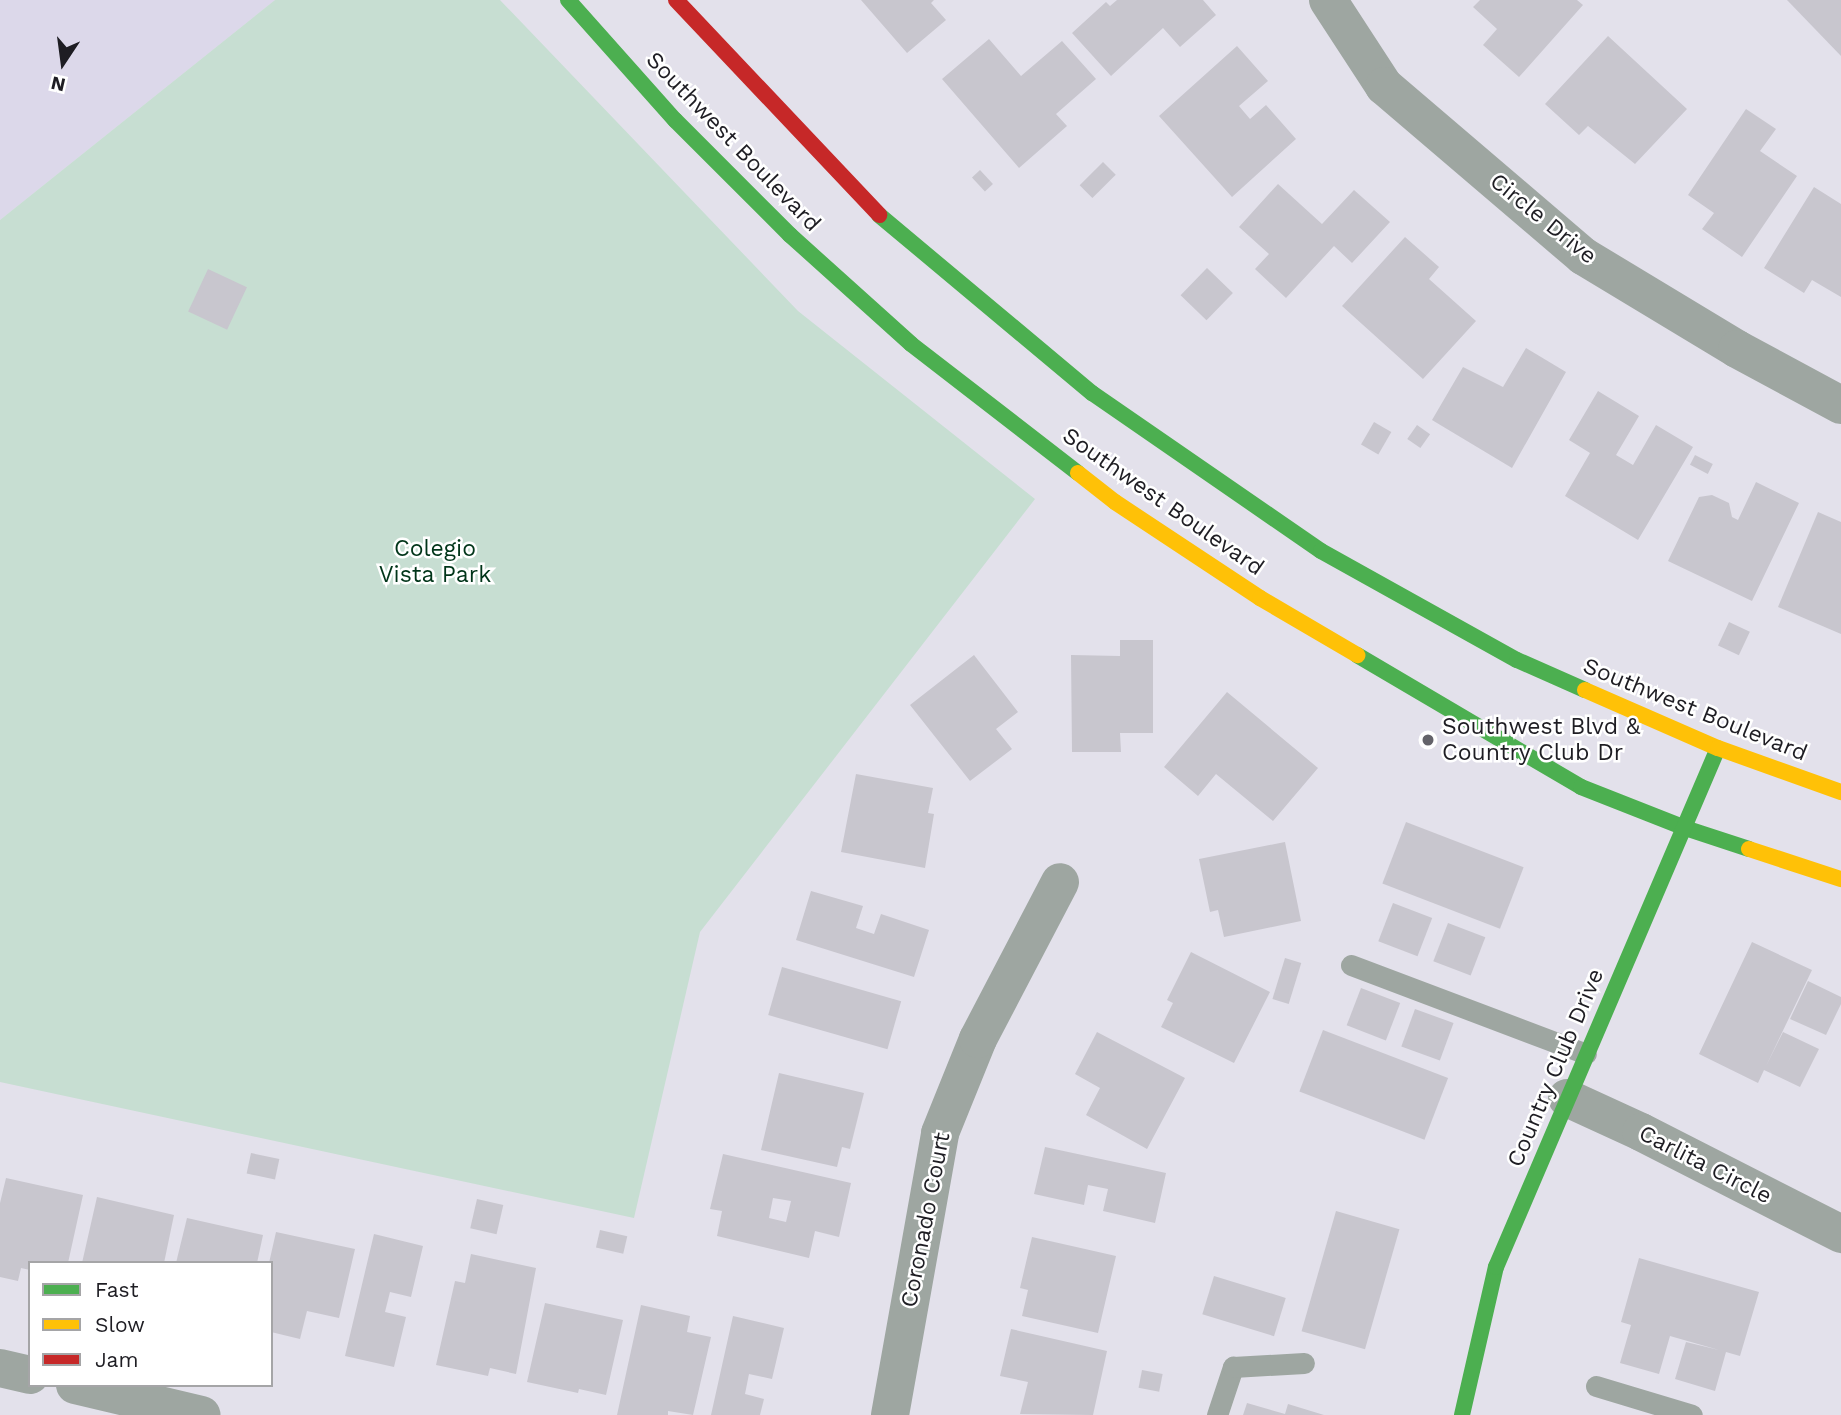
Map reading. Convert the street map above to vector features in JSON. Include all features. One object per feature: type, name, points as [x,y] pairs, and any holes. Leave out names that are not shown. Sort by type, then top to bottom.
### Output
[{"type":"street","name":"Southwest Boulevard","points":[[568,0],[675,120],[790,235],[911,344],[1115,502],[1260,598],[1581,787],[1685,828],[1841,879]]},
{"type":"street","name":"Southwest Boulevard","points":[[676,0],[883,219],[1092,393],[1321,551],[1517,660],[1718,748],[1841,792]]},
{"type":"street","name":"Circle Drive","points":[[1328,0],[1384,86],[1583,256],[1737,348],[1841,405]]},
{"type":"street","name":"Country Club Drive","points":[[1462,1415],[1496,1267],[1718,748]]},
{"type":"street","name":"Coronado Court","points":[[890,1415],[940,1133],[978,1039],[1060,882]]},
{"type":"street","name":"Carlita Circle","points":[[1567,1098],[1641,1132],[1841,1234]]},
{"type":"street","points":[[0,1368],[28,1375]]},
{"type":"street","points":[[83,1387],[202,1415]]},
{"type":"lane","points":[[1351,965],[1586,1054]]},
{"type":"lane","points":[[1217,1415],[1233,1367],[1304,1363]]},
{"type":"lane","points":[[1596,1386],[1692,1415]]},
{"type":"shaded area","points":[[0,0],[275,0],[0,220]]},
{"type":"green space","name":"Colegio Vista Park","points":[[275,0],[500,0],[798,311],[1035,499],[700,932],[634,1218],[0,1082],[0,220]]},
{"type":"building","points":[[861,0],[934,0],[931,3],[946,20],[907,53]]},
{"type":"building","points":[[1117,0],[1203,0],[1216,15],[1180,47],[1163,28],[1111,76],[1072,33],[1106,2],[1110,6]]},
{"type":"building","points":[[1480,0],[1577,0],[1583,5],[1519,77],[1483,45],[1497,29],[1473,7]]},
{"type":"building","points":[[1787,0],[1841,0],[1841,56]]},
{"type":"building","points":[[1608,36],[1687,109],[1635,164],[1588,126],[1579,135],[1545,104]]},
{"type":"building","points":[[989,39],[1021,76],[1062,41],[1096,79],[1056,114],[1067,126],[1019,168],[942,79]]},
{"type":"building","points":[[1237,46],[1268,81],[1239,106],[1250,119],[1266,105],[1296,139],[1232,197],[1159,116]]},
{"type":"building","points":[[1746,109],[1776,129],[1760,151],[1797,176],[1742,257],[1702,229],[1714,213],[1688,195]]},
{"type":"building","points":[[1103,162],[1116,175],[1092,198],[1080,185]]},
{"type":"building","points":[[980,170],[993,184],[985,191],[972,178]]},
{"type":"building","points":[[1278,184],[1322,224],[1354,190],[1390,222],[1352,263],[1334,246],[1286,298],[1255,269],[1269,254],[1239,227]]},
{"type":"building","points":[[1814,187],[1841,204],[1841,297],[1812,280],[1804,293],[1764,268]]},
{"type":"building","points":[[1405,237],[1439,267],[1429,279],[1476,321],[1423,379],[1342,306]]},
{"type":"building","points":[[1207,268],[1233,293],[1206,320],[1181,295]]},
{"type":"building","points":[[208,269],[247,287],[227,330],[188,312]]},
{"type":"building","points":[[1526,348],[1566,372],[1512,468],[1432,420],[1463,367],[1503,387]]},
{"type":"building","points":[[1598,391],[1639,416],[1616,455],[1633,465],[1656,425],[1693,447],[1638,540],[1565,496],[1590,453],[1569,440]]},
{"type":"building","points":[[1374,422],[1391,432],[1378,455],[1361,445]]},
{"type":"building","points":[[1417,425],[1430,434],[1420,448],[1407,439]]},
{"type":"building","points":[[1695,455],[1713,464],[1708,474],[1690,465]]},
{"type":"building","points":[[1756,482],[1799,503],[1752,601],[1668,561],[1699,497],[1712,495],[1729,503],[1732,517],[1738,520]]},
{"type":"building","points":[[1818,512],[1841,522],[1841,634],[1778,607]]},
{"type":"building","points":[[1729,622],[1750,632],[1739,655],[1718,646]]},
{"type":"building","points":[[1120,640],[1153,640],[1153,733],[1120,733],[1121,752],[1072,752],[1071,655],[1120,656]]},
{"type":"building","points":[[974,655],[1018,712],[996,729],[1012,749],[970,781],[910,705]]},
{"type":"building","points":[[1227,692],[1318,768],[1273,821],[1216,774],[1198,796],[1164,767]]},
{"type":"building","points":[[856,774],[933,788],[928,813],[934,814],[925,868],[841,852]]},
{"type":"building","points":[[1406,822],[1524,867],[1500,929],[1382,884]]},
{"type":"building","points":[[1285,842],[1301,921],[1224,937],[1218,910],[1210,912],[1199,859]]},
{"type":"building","points":[[811,891],[863,906],[856,928],[874,934],[881,914],[929,930],[914,977],[796,940]]},
{"type":"building","points":[[1393,903],[1432,918],[1418,956],[1378,941]]},
{"type":"building","points":[[1448,923],[1485,937],[1471,976],[1433,961]]},
{"type":"building","points":[[1752,942],[1812,970],[1766,1066],[1783,1032],[1819,1049],[1800,1087],[1764,1070],[1758,1083],[1699,1054]]},
{"type":"building","points":[[1191,952],[1270,992],[1234,1063],[1161,1027],[1173,1003],[1167,1000]]},
{"type":"building","points":[[1285,958],[1301,963],[1289,1004],[1272,999]]},
{"type":"building","points":[[782,967],[901,1001],[887,1049],[768,1015]]},
{"type":"building","points":[[1808,981],[1841,997],[1841,1004],[1826,1035],[1790,1019]]},
{"type":"building","points":[[1361,988],[1400,1003],[1386,1040],[1347,1025]]},
{"type":"building","points":[[1415,1009],[1454,1023],[1440,1061],[1401,1047]]},
{"type":"building","points":[[1323,1030],[1448,1078],[1424,1140],[1299,1092]]},
{"type":"building","points":[[1097,1032],[1185,1078],[1147,1149],[1086,1115],[1100,1088],[1075,1074]]},
{"type":"building","points":[[779,1073],[864,1093],[850,1149],[842,1147],[837,1167],[761,1150]]},
{"type":"building","points":[[1045,1147],[1166,1173],[1155,1223],[1103,1211],[1108,1189],[1088,1185],[1084,1205],[1034,1194]]},
{"type":"building","points":[[251,1153],[279,1159],[275,1180],[247,1174]]},
{"type":"building","points":[[723,1154],[851,1183],[839,1237],[815,1231],[809,1258],[717,1236],[722,1211],[710,1209]],"holes":[[[773,1198],[791,1201],[786,1222],[769,1218]]]},
{"type":"building","points":[[6,1178],[83,1195],[68,1261],[28,1261],[28,1270],[21,1268],[18,1281],[0,1277],[0,1203]]},
{"type":"building","points":[[97,1197],[174,1215],[164,1261],[82,1261]]},
{"type":"building","points":[[477,1199],[503,1205],[497,1234],[470,1228]]},
{"type":"building","points":[[1336,1211],[1399,1229],[1365,1349],[1302,1331]]},
{"type":"building","points":[[187,1218],[263,1235],[257,1261],[176,1261]]},
{"type":"building","points":[[600,1230],[627,1236],[623,1254],[596,1248]]},
{"type":"building","points":[[276,1232],[355,1249],[339,1318],[307,1311],[300,1339],[273,1332],[273,1261],[269,1261]]},
{"type":"building","points":[[374,1234],[423,1246],[411,1297],[390,1292],[385,1312],[406,1317],[394,1367],[345,1356]]},
{"type":"building","points":[[1032,1237],[1116,1256],[1098,1333],[1022,1316],[1028,1290],[1020,1288]]},
{"type":"building","points":[[471,1254],[536,1268],[516,1374],[490,1368],[488,1376],[436,1365],[455,1281],[465,1283]]},
{"type":"building","points":[[1639,1258],[1759,1292],[1740,1356],[1726,1352],[1715,1391],[1675,1379],[1686,1342],[1719,1350],[1670,1336],[1659,1374],[1620,1363],[1631,1325],[1621,1322]]},
{"type":"building","points":[[1214,1276],[1286,1298],[1274,1336],[1202,1314]]},
{"type":"building","points":[[545,1303],[623,1320],[606,1395],[579,1389],[578,1393],[527,1382]]},
{"type":"building","points":[[641,1305],[690,1316],[687,1332],[711,1337],[693,1415],[668,1411],[668,1415],[617,1415]]},
{"type":"building","points":[[733,1316],[784,1328],[772,1379],[749,1374],[745,1394],[764,1399],[760,1415],[711,1415]]},
{"type":"building","points":[[1011,1329],[1107,1351],[1093,1415],[1020,1414],[1028,1382],[1000,1376]]},
{"type":"building","points":[[1142,1370],[1163,1374],[1159,1392],[1139,1388]]},
{"type":"building","points":[[1247,1403],[1285,1414],[1288,1404],[1324,1415],[1243,1415]]},
{"type":"traffic: fast","points":[[568,0],[675,120],[790,235],[911,344],[1078,473]]},
{"type":"traffic: fast","points":[[879,215],[1092,393],[1321,551],[1517,660],[1585,690]]},
{"type":"traffic: fast","points":[[1357,655],[1581,787],[1685,828],[1749,849]]},
{"type":"traffic: fast","points":[[1462,1415],[1496,1267],[1718,748]]},
{"type":"traffic: slow","points":[[1078,473],[1115,502],[1260,598],[1357,655]]},
{"type":"traffic: slow","points":[[1585,690],[1718,748],[1841,792]]},
{"type":"traffic: slow","points":[[1749,849],[1841,879]]},
{"type":"traffic: jam","points":[[676,0],[879,215]]},
{"type":"place","name":"Southwest Blvd & Country Club Dr","points":[[1428,740]]}]
